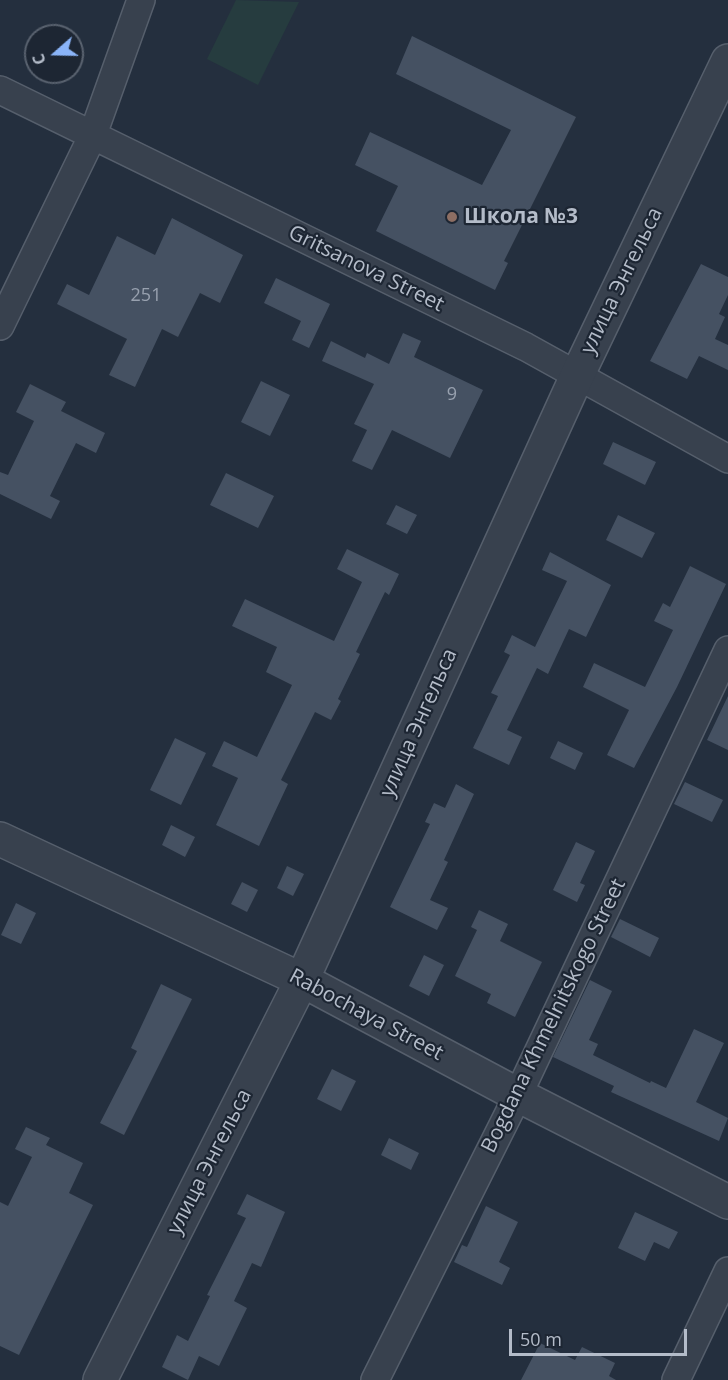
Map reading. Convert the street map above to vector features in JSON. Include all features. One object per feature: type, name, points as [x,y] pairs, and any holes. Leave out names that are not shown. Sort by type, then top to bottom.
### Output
[{"type":"street","points":[[0,326],[92,136],[141,0]]},
{"type":"street","name":"улица Энгельса","points":[[100,1380],[302,980],[577,376],[728,61]]},
{"type":"street","name":"Gritsanova Street","points":[[0,90],[515,342],[728,459]]},
{"type":"street","name":"Bogdana Khmelnitskogo Street","points":[[375,1380],[518,1095],[728,650]]},
{"type":"street","name":"Rabochaya Street","points":[[0,839],[302,980],[518,1095],[728,1202]]},
{"type":"street","points":[[676,1380],[728,1271]]},
{"type":"green space","points":[[236,0],[299,2],[258,85],[207,59]]},
{"type":"building","points":[[412,36],[576,117],[504,261],[508,263],[495,290],[376,231],[398,186],[355,165],[370,132],[482,185],[511,130],[396,74]]},
{"type":"building","points":[[172,218],[243,255],[220,303],[200,293],[178,337],[162,329],[135,387],[109,375],[127,339],[57,304],[67,284],[89,295],[117,236],[155,255]]},
{"type":"building","points":[[701,264],[728,277],[728,295],[719,314],[725,317],[715,339],[728,345],[728,370],[699,356],[687,379],[650,361]]},
{"type":"building","points":[[276,278],[330,304],[309,348],[292,340],[301,321],[264,303]]},
{"type":"building","points":[[403,333],[421,341],[414,357],[483,390],[450,458],[392,430],[372,470],[352,461],[367,430],[354,424],[374,384],[322,361],[331,341],[365,358],[367,353],[389,364]]},
{"type":"building","points":[[261,381],[290,395],[270,436],[241,422]]},
{"type":"building","points":[[30,384],[66,402],[61,411],[105,433],[96,453],[76,443],[50,496],[60,501],[51,519],[0,494],[0,472],[8,475],[34,421],[16,412]]},
{"type":"building","points":[[613,442],[656,462],[645,485],[603,464]]},
{"type":"building","points":[[226,473],[274,496],[258,528],[210,505]]},
{"type":"building","points":[[396,505],[417,515],[407,534],[386,524]]},
{"type":"building","points":[[618,515],[655,533],[642,558],[606,540]]},
{"type":"building","points":[[347,549],[399,574],[389,595],[385,592],[356,652],[360,654],[338,699],[341,701],[331,720],[315,712],[281,780],[288,784],[259,846],[216,825],[238,778],[212,766],[224,741],[257,757],[292,685],[266,672],[277,647],[232,626],[245,599],[334,641],[362,582],[337,569]]},
{"type":"building","points":[[550,552],[611,585],[586,637],[569,629],[548,674],[537,668],[507,730],[522,737],[509,765],[473,748],[498,696],[491,693],[510,655],[504,652],[512,635],[535,647],[567,581],[542,570]]},
{"type":"building","points":[[690,566],[726,584],[677,687],[634,768],[607,755],[629,710],[583,687],[594,663],[645,687],[673,630],[654,621],[663,603],[670,607]]},
{"type":"building","points":[[728,696],[728,750],[707,740]]},
{"type":"building","points":[[175,738],[206,753],[181,805],[150,790]]},
{"type":"building","points":[[558,741],[583,753],[575,770],[550,758]]},
{"type":"building","points":[[685,782],[723,800],[712,822],[674,804]]},
{"type":"building","points":[[456,784],[474,794],[444,860],[448,862],[430,900],[448,908],[437,930],[390,907],[430,824],[425,822],[434,803],[445,808]]},
{"type":"building","points":[[171,825],[195,837],[185,857],[162,845]]},
{"type":"building","points":[[576,842],[595,851],[580,883],[585,885],[577,902],[553,890]]},
{"type":"building","points":[[287,866],[304,874],[293,896],[277,888]]},
{"type":"building","points":[[242,882],[258,890],[247,912],[231,904]]},
{"type":"building","points":[[16,903],[36,913],[21,944],[1,935]]},
{"type":"building","points":[[479,910],[508,924],[500,941],[542,962],[515,1017],[487,1003],[491,994],[455,976],[477,930],[471,927]]},
{"type":"building","points":[[620,919],[659,938],[650,957],[611,937]]},
{"type":"building","points":[[424,955],[444,965],[429,996],[409,986]]},
{"type":"building","points":[[590,980],[612,991],[589,1040],[598,1044],[593,1055],[650,1083],[651,1081],[666,1088],[694,1029],[724,1043],[696,1102],[728,1118],[719,1141],[611,1092],[614,1086],[553,1057]]},
{"type":"building","points":[[161,984],[192,999],[124,1135],[100,1123],[137,1051],[131,1048]]},
{"type":"building","points":[[332,1069],[356,1081],[341,1111],[317,1099]]},
{"type":"building","points":[[26,1127],[50,1138],[46,1145],[83,1163],[69,1193],[93,1205],[19,1355],[0,1346],[0,1202],[8,1206],[32,1157],[15,1149]]},
{"type":"building","points":[[389,1138],[419,1153],[411,1170],[381,1155]]},
{"type":"building","points":[[247,1194],[285,1212],[261,1267],[252,1263],[234,1301],[247,1308],[219,1366],[199,1356],[188,1380],[162,1367],[177,1335],[188,1341],[210,1296],[207,1295],[246,1218],[237,1214]]},
{"type":"building","points":[[486,1206],[518,1222],[499,1262],[510,1268],[502,1285],[454,1262],[462,1245],[467,1247]]},
{"type":"building","points":[[635,1212],[678,1232],[669,1249],[654,1242],[645,1261],[618,1248]]},
{"type":"building","points":[[540,1343],[575,1360],[582,1347],[615,1363],[609,1376],[616,1380],[521,1380]]},
{"type":"place","name":"Школа №3","points":[[452,217]]}]
